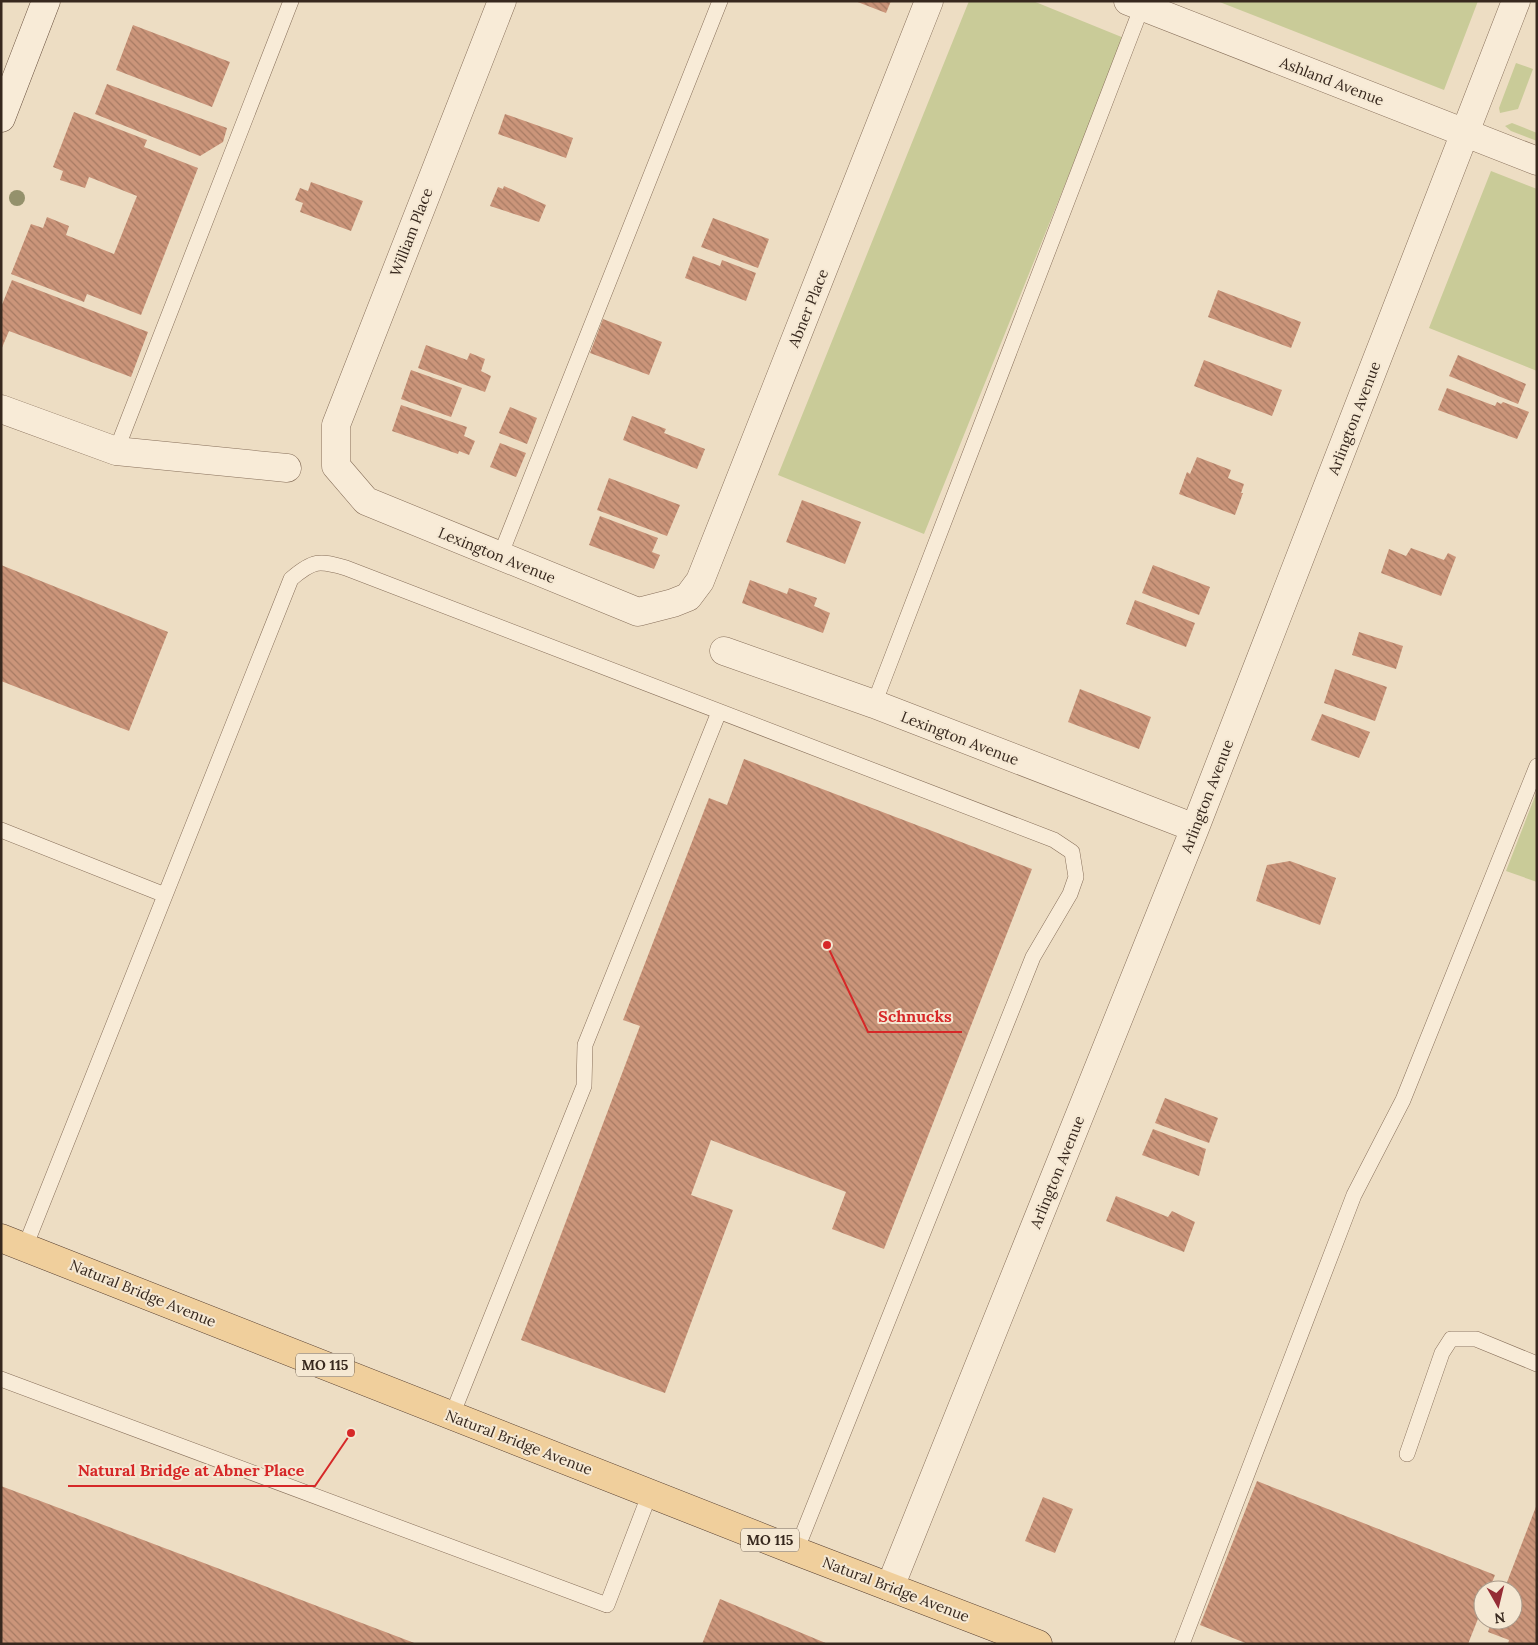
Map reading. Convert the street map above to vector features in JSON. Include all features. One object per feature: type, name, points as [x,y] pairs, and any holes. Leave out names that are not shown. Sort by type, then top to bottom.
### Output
[{"type":"main road","name":"Natural Bridge Avenue","points":[[13,1242],[796,1551],[1038,1644]]},
{"type":"street","points":[[1,118],[46,1]]},
{"type":"street","name":"William Place","points":[[336,466],[336,425],[502,1]]},
{"type":"street","name":"Abner Place","points":[[673,603],[688,597],[700,581],[929,1]]},
{"type":"street","name":"Arlington Avenue","points":[[890,1587],[1195,828],[1516,1]]},
{"type":"street","name":"Ashland Avenue","points":[[1138,3],[1537,161]]},
{"type":"street","points":[[1,409],[116,451],[287,468]]},
{"type":"street","name":"Lexington Avenue","points":[[336,466],[366,501],[500,556],[638,612],[673,603]]},
{"type":"street","name":"Lexington Avenue","points":[[724,651],[874,704],[1195,828]]},
{"type":"lane","points":[[116,451],[290,1]]},
{"type":"lane","points":[[500,556],[720,1]]},
{"type":"lane","points":[[874,704],[1138,3]]},
{"type":"lane","points":[[13,1242],[165,895],[291,579],[304,568],[323,561],[346,568],[1054,840],[1072,852],[1076,876],[1070,894],[1033,957],[796,1551]]},
{"type":"lane","points":[[452,1415],[584,1086],[585,1046],[719,712]]},
{"type":"lane","points":[[1182,1644],[1354,1196],[1403,1100],[1537,766]]},
{"type":"lane","points":[[1,830],[165,895]]},
{"type":"lane","points":[[1408,1454],[1442,1353],[1451,1339],[1476,1339],[1537,1364]]},
{"type":"lane","points":[[1,1379],[607,1606],[650,1493]]},
{"type":"green space","points":[[969,1],[1033,1],[1124,38],[924,534],[778,475]]},
{"type":"green space","points":[[1217,1],[1478,1],[1444,90]]},
{"type":"green space","points":[[1516,63],[1533,69],[1518,109],[1500,113],[1499,108]]},
{"type":"green space","points":[[1512,123],[1537,133],[1537,141],[1511,131],[1505,126]]},
{"type":"green space","points":[[1491,171],[1537,189],[1537,371],[1429,328]]},
{"type":"green space","points":[[1537,791],[1537,882],[1506,871]]},
{"type":"building","points":[[855,1],[891,1],[886,13]]},
{"type":"building","points":[[133,25],[230,62],[212,107],[116,70]]},
{"type":"building","points":[[107,84],[227,128],[223,142],[200,156],[95,114]]},
{"type":"building","points":[[74,112],[147,140],[144,147],[198,168],[141,315],[87,294],[84,302],[11,274],[31,224],[43,228],[47,217],[69,226],[66,235],[114,254],[137,196],[89,177],[85,188],[60,180],[63,171],[53,167]]},
{"type":"building","points":[[505,114],[573,138],[566,158],[498,134]]},
{"type":"building","points":[[311,182],[363,201],[351,231],[300,212],[303,203],[295,200],[300,188],[308,191]]},
{"type":"building","points":[[504,186],[546,205],[539,222],[490,206],[498,187],[503,189]]},
{"type":"building","points":[[713,218],[769,239],[758,268],[701,247]]},
{"type":"building","points":[[693,256],[720,266],[722,260],[756,273],[746,301],[685,278]]},
{"type":"building","points":[[12,280],[148,332],[131,377],[9,331],[1,350],[1,307]]},
{"type":"building","points":[[1218,290],[1301,322],[1291,348],[1208,317]]},
{"type":"building","points":[[603,319],[662,342],[649,375],[590,353]]},
{"type":"building","points":[[426,345],[467,360],[470,353],[485,359],[481,371],[491,376],[485,392],[418,368]]},
{"type":"building","points":[[1458,355],[1526,384],[1518,404],[1449,376]]},
{"type":"building","points":[[1204,360],[1282,390],[1272,416],[1194,386]]},
{"type":"building","points":[[411,370],[462,388],[451,417],[401,399]]},
{"type":"building","points":[[1447,388],[1495,406],[1497,402],[1501,404],[1503,402],[1529,412],[1517,439],[1438,410]]},
{"type":"building","points":[[401,405],[467,427],[464,436],[475,441],[469,455],[459,451],[458,454],[392,431]]},
{"type":"building","points":[[510,407],[537,418],[527,444],[499,433]]},
{"type":"building","points":[[632,416],[666,429],[664,433],[705,449],[697,469],[623,440]]},
{"type":"building","points":[[500,443],[526,453],[516,477],[490,467]]},
{"type":"building","points":[[1197,457],[1231,470],[1228,478],[1244,484],[1241,493],[1243,493],[1235,515],[1179,494],[1187,472],[1190,474]]},
{"type":"building","points":[[609,478],[680,505],[667,536],[597,510]]},
{"type":"building","points":[[802,500],[861,522],[845,564],[786,542]]},
{"type":"building","points":[[600,516],[658,538],[652,552],[660,555],[654,569],[589,545]]},
{"type":"building","points":[[1411,548],[1444,560],[1448,553],[1456,557],[1441,596],[1381,573],[1389,549],[1406,556]]},
{"type":"building","points":[[1,565],[168,632],[129,731],[1,681]]},
{"type":"building","points":[[1153,565],[1210,587],[1199,615],[1142,593]]},
{"type":"building","points":[[750,580],[787,594],[789,588],[817,598],[814,606],[830,613],[823,633],[742,603]]},
{"type":"building","points":[[1135,600],[1195,623],[1186,647],[1126,624]]},
{"type":"building","points":[[1359,632],[1403,646],[1396,669],[1352,655]]},
{"type":"building","points":[[1335,669],[1387,687],[1375,721],[1324,703]]},
{"type":"building","points":[[1080,689],[1151,717],[1139,749],[1068,722]]},
{"type":"building","points":[[1322,714],[1370,732],[1359,758],[1311,740]]},
{"type":"building","points":[[744,759],[1032,869],[884,1249],[832,1229],[846,1192],[711,1140],[691,1195],[733,1210],[665,1393],[521,1340],[640,1026],[623,1020],[709,798],[727,805]]},
{"type":"building","points":[[1290,861],[1336,878],[1320,925],[1256,901],[1267,865]]},
{"type":"building","points":[[1165,1098],[1218,1118],[1209,1143],[1155,1123]]},
{"type":"building","points":[[1153,1129],[1206,1149],[1199,1176],[1142,1155]]},
{"type":"building","points":[[1116,1196],[1168,1217],[1172,1211],[1195,1222],[1184,1252],[1106,1221]]},
{"type":"building","points":[[1257,1481],[1495,1575],[1493,1580],[1473,1580],[1474,1630],[1468,1644],[1248,1644],[1200,1625]]},
{"type":"building","points":[[1,1486],[417,1644],[1,1644]]},
{"type":"building","points":[[1043,1497],[1073,1509],[1055,1553],[1025,1541]]},
{"type":"building","points":[[1537,1504],[1537,1644],[1508,1644],[1509,1640],[1488,1632],[1489,1630],[1523,1630],[1523,1580],[1508,1580]]},
{"type":"building","points":[[720,1599],[828,1644],[702,1644]]},
{"type":"place","name":"Schnucks","points":[[827,945]]},
{"type":"place","name":"Natural Bridge at Abner Place","points":[[351,1433]]}]
